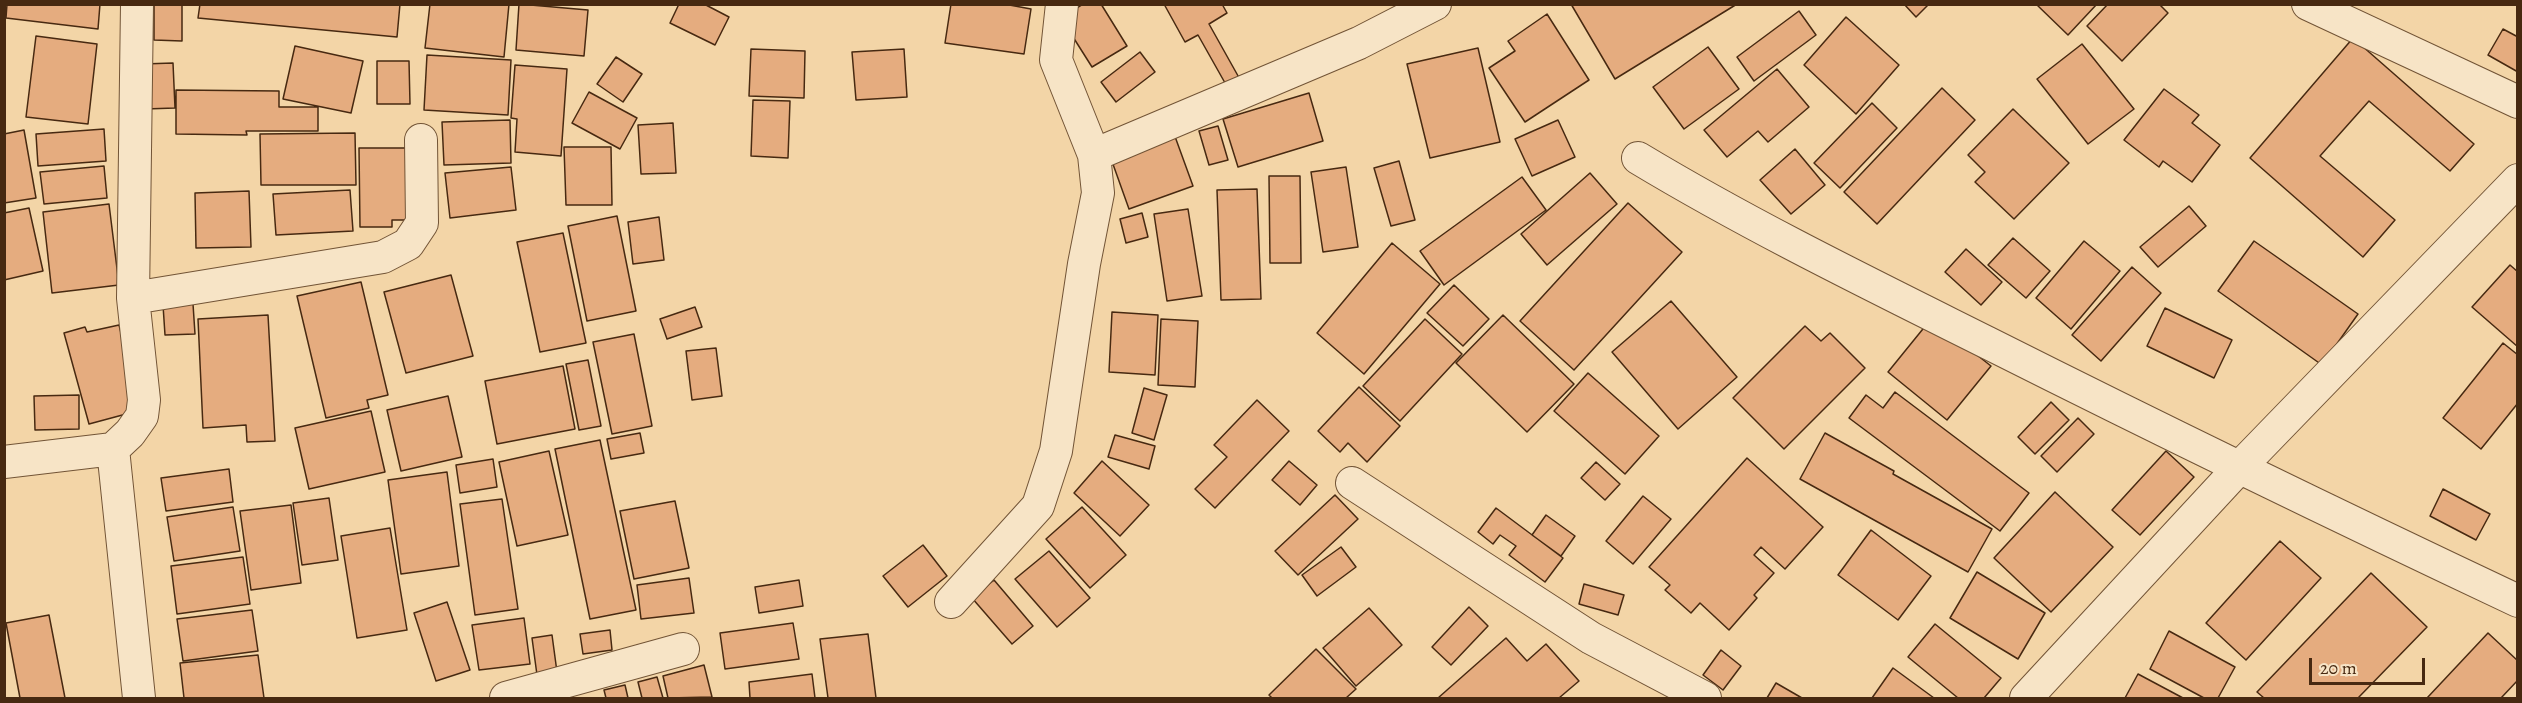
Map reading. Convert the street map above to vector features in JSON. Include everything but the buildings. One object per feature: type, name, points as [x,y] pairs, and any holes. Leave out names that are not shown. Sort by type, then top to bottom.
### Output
[{"type":"street","points":[[4,462],[113,448],[130,433],[142,416],[144,400],[133,298],[137,4]]},
{"type":"street","points":[[951,602],[1038,506],[1052,462],[1090,228],[1098,193],[1094,155],[1056,60],[1062,4]]},
{"type":"street","points":[[1094,155],[1349,47],[1435,4]]},
{"type":"street","points":[[2308,4],[2517,102]]},
{"type":"street","points":[[133,298],[383,256],[408,244],[422,223],[421,140]]},
{"type":"street","points":[[1638,158],[1710,201],[1823,260],[2238,469],[2517,601]]},
{"type":"street","points":[[2026,699],[2238,469],[2517,180]]},
{"type":"street","points":[[113,448],[139,699]]},
{"type":"street","points":[[1352,483],[1591,638],[1705,699]]},
{"type":"street","points":[[506,699],[683,649]]}]
